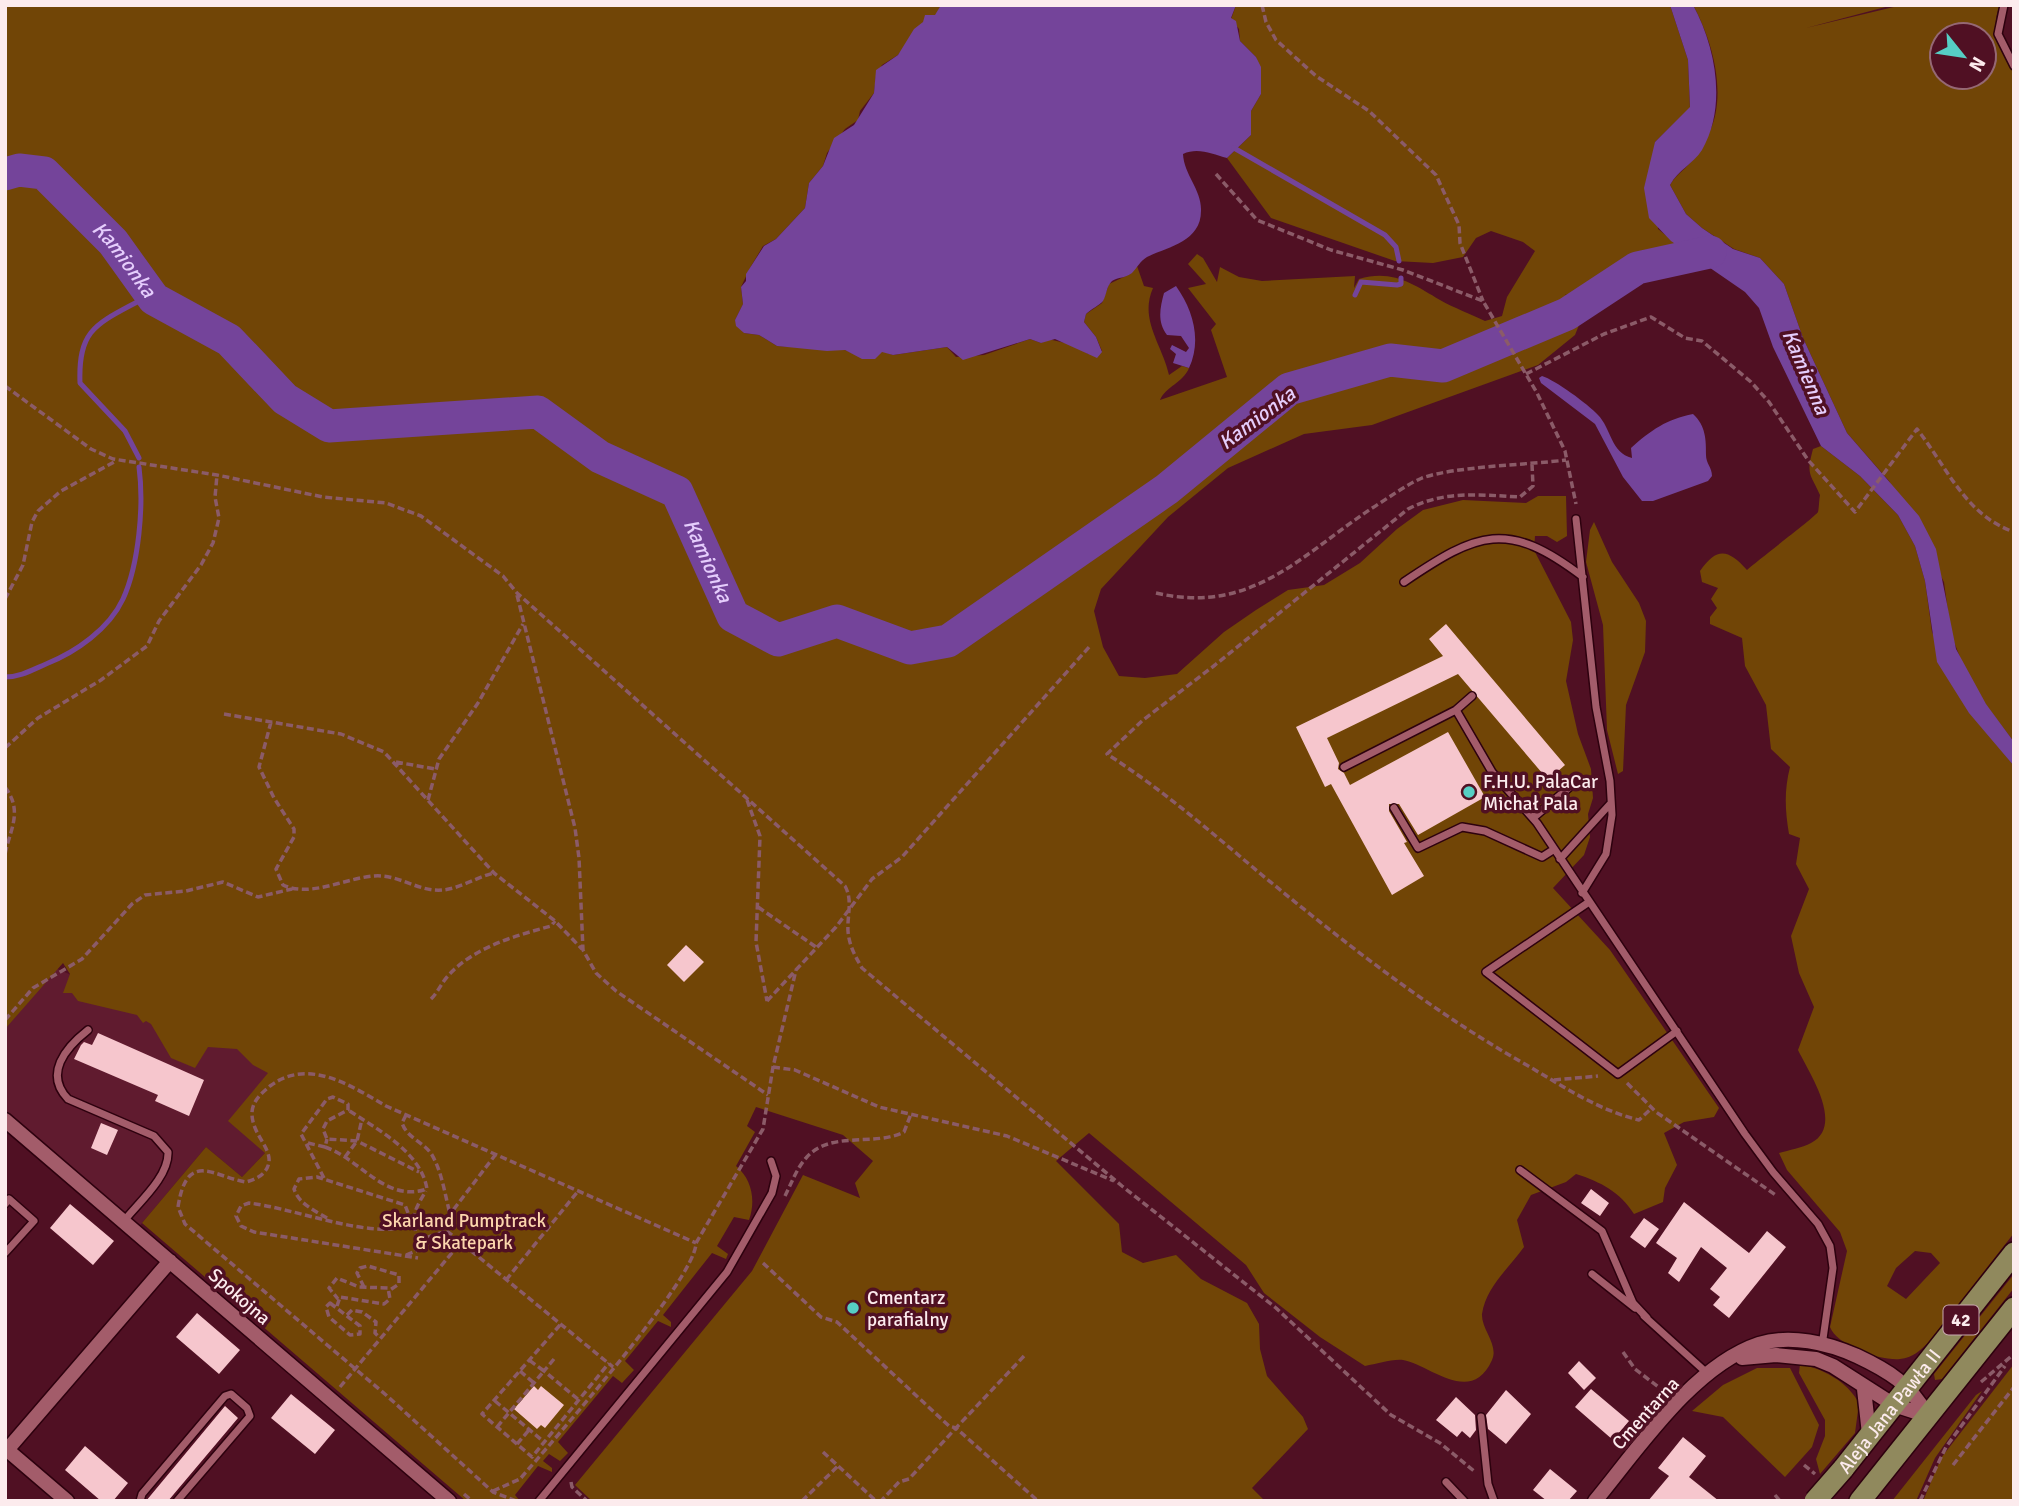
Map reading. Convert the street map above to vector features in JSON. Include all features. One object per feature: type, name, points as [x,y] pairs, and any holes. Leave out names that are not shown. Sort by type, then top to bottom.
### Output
[{"type":"main road","name":"Aleja Jana Pawła II","points":[[1815,1501],[2014,1253]]},
{"type":"main road","name":"Aleja Jana Pawła II","points":[[1863,1496],[2014,1308]]},
{"type":"street","name":"Spokojna","points":[[5,1120],[449,1501]]},
{"type":"street","points":[[67,1501],[6,1449],[170,1261]]},
{"type":"street","name":"Cmentarna","points":[[1595,1501],[1677,1402],[1708,1374],[1730,1359],[1767,1342],[1797,1340],[1823,1343],[1889,1371],[1908,1386],[1928,1416]]},
{"type":"street","name":"Cmentarna","points":[[1730,1359],[1776,1355],[1815,1360],[1833,1366],[1864,1389],[1894,1405],[1928,1416]]},
{"type":"street","points":[[1864,1389],[1869,1434]]},
{"type":"lane","points":[[2004,5],[1998,34],[2014,66]]},
{"type":"lane","points":[[1576,519],[1596,707],[1611,803],[1606,854],[1582,893]]},
{"type":"lane","points":[[1404,582],[1443,556],[1480,539],[1524,541],[1552,554],[1583,577]]},
{"type":"lane","points":[[1344,767],[1456,710],[1472,696]]},
{"type":"lane","points":[[1456,710],[1492,772],[1533,818],[1773,1172],[1818,1224],[1834,1258],[1823,1343],[1815,1360]]},
{"type":"lane","points":[[1533,818],[1578,779]]},
{"type":"lane","points":[[1560,859],[1611,803]]},
{"type":"lane","points":[[1394,808],[1418,848],[1462,827],[1485,831],[1542,858],[1553,850]]},
{"type":"lane","points":[[1589,902],[1486,972],[1618,1074],[1677,1031]]},
{"type":"lane","points":[[88,1030],[73,1041],[58,1065],[55,1080],[60,1091],[68,1099],[154,1136],[168,1152],[169,1161],[163,1172],[123,1222]]},
{"type":"lane","points":[[539,1501],[737,1258],[772,1193],[776,1176],[771,1161]]},
{"type":"lane","points":[[1520,1170],[1602,1231],[1633,1303],[1647,1318]]},
{"type":"lane","points":[[5,1204],[9,1199],[34,1221],[5,1253]]},
{"type":"lane","points":[[1592,1274],[1647,1318],[1708,1374]]},
{"type":"lane","points":[[140,1501],[142,1494],[225,1396],[231,1394],[247,1408],[250,1416],[177,1501]]},
{"type":"lane","points":[[1481,1418],[1488,1484],[1494,1501]]},
{"type":"lane","points":[[1446,1482],[1464,1501]]},
{"type":"path","points":[[1262,5],[1266,22],[1276,40],[1316,76],[1369,111],[1436,175],[1454,212],[1460,243],[1483,301],[1526,374],[1567,460],[1576,504]]},
{"type":"path","points":[[1216,174],[1257,220],[1331,250],[1403,270],[1483,301]]},
{"type":"path","points":[[1526,374],[1604,334],[1651,317],[1685,338],[1702,341],[1751,382],[1769,402],[1808,460],[1855,512],[1917,429],[1972,507],[1994,524],[2014,532]]},
{"type":"path","points":[[5,386],[91,449],[118,460],[217,475],[323,497],[405,508],[476,554],[845,887],[849,911],[848,932],[853,954],[862,968],[1122,1186],[1276,1308],[1391,1415],[1454,1453],[1488,1484]]},
{"type":"path","points":[[5,599],[23,565],[32,522],[38,511],[55,495],[118,460]]},
{"type":"path","points":[[1156,593],[1192,598],[1225,596],[1258,586],[1287,572],[1349,522],[1422,478],[1567,460]]},
{"type":"path","points":[[1532,464],[1533,486],[1520,497],[1461,494],[1430,498],[1408,509],[1143,720],[1107,754],[1155,785],[1404,987],[1502,1051],[1613,1114],[1639,1120],[1652,1108]]},
{"type":"path","points":[[5,748],[38,718],[101,680],[147,646],[159,621],[201,565],[213,543],[219,518],[215,497],[217,475]]},
{"type":"path","points":[[517,593],[575,828],[583,950]]},
{"type":"path","points":[[428,801],[439,758],[497,671],[524,622]]},
{"type":"path","points":[[747,799],[760,835],[756,942],[767,1001],[817,948],[872,880],[902,857],[1090,646]]},
{"type":"path","points":[[224,713],[355,738],[384,752],[494,873],[555,921],[583,950],[596,973],[615,991],[768,1095]]},
{"type":"path","points":[[271,722],[260,767],[274,798],[294,829],[294,837],[276,869],[283,885],[292,889]]},
{"type":"path","points":[[394,762],[435,769]]},
{"type":"path","points":[[5,787],[14,810],[12,837],[5,857],[5,877]]},
{"type":"path","points":[[5,1020],[33,988],[82,959],[132,904],[145,895],[186,891],[223,882],[258,897],[378,875],[394,876],[435,890],[447,890],[494,873]]},
{"type":"path","points":[[758,906],[817,948]]},
{"type":"path","points":[[431,999],[447,977],[476,954],[503,940],[551,926],[555,921]]},
{"type":"path","points":[[561,1324],[482,1414],[532,1457],[579,1400],[658,1313],[692,1259],[696,1243],[763,1129],[773,1067],[796,970]]},
{"type":"path","points":[[773,1067],[796,1070],[870,1103],[1007,1136],[1101,1174],[1122,1186]]},
{"type":"path","points":[[516,1501],[493,1492],[355,1369],[185,1224],[179,1214],[180,1199],[188,1180],[204,1170],[213,1170],[246,1182],[262,1175],[269,1165],[269,1156],[253,1124],[254,1104],[282,1078],[304,1074],[333,1078],[406,1115],[696,1243]]},
{"type":"path","points":[[1552,1080],[1618,1074],[1652,1108],[1768,1192],[1805,1208]]},
{"type":"path","points":[[325,1180],[301,1134],[327,1099],[340,1099],[348,1104],[348,1111]]},
{"type":"path","points":[[348,1111],[403,1149],[427,1189]]},
{"type":"path","points":[[325,1147],[327,1139],[323,1129],[327,1121],[348,1111]]},
{"type":"path","points":[[806,1156],[842,1140],[890,1139],[904,1132],[911,1114]]},
{"type":"path","points":[[406,1115],[403,1128],[432,1155],[450,1214]]},
{"type":"path","points":[[345,1158],[357,1140],[362,1119]]},
{"type":"path","points":[[327,1139],[357,1140],[419,1172]]},
{"type":"path","points":[[307,1143],[325,1147],[345,1158],[390,1189],[413,1194],[427,1189]]},
{"type":"path","points":[[496,1154],[444,1222],[447,1231],[611,1365]]},
{"type":"path","points":[[327,1218],[303,1203],[294,1189],[305,1176],[405,1205],[410,1218],[400,1227],[389,1229],[327,1218],[249,1203],[241,1206],[236,1216],[240,1226],[254,1232],[418,1258]]},
{"type":"path","points":[[406,1255],[416,1251],[418,1240],[415,1212],[427,1189]]},
{"type":"path","points":[[506,1280],[579,1190]]},
{"type":"path","points":[[418,1240],[447,1231]]},
{"type":"path","points":[[339,1388],[461,1242]]},
{"type":"path","points":[[763,1263],[821,1317],[836,1322],[949,1426],[956,1428],[1038,1501]]},
{"type":"path","points":[[364,1287],[357,1273],[360,1268],[368,1266],[399,1275],[399,1284],[390,1290]]},
{"type":"path","points":[[333,1280],[364,1287],[383,1286],[390,1290],[391,1297],[387,1303],[338,1299],[329,1289],[333,1280]]},
{"type":"path","points":[[337,1306],[338,1299]]},
{"type":"path","points":[[367,1302],[368,1315]]},
{"type":"path","points":[[327,1304],[337,1306],[360,1326],[361,1330],[357,1336],[347,1332],[327,1313],[327,1304]]},
{"type":"path","points":[[347,1315],[352,1310],[368,1315],[376,1322],[374,1333],[380,1338]]},
{"type":"path","points":[[1623,1352],[1635,1369],[1677,1402]]},
{"type":"path","points":[[823,1452],[878,1501],[899,1482],[909,1479],[1024,1356]]},
{"type":"path","points":[[497,1427],[554,1359]]},
{"type":"path","points":[[530,1360],[579,1400]]},
{"type":"path","points":[[1920,1501],[1946,1447],[2008,1361]]},
{"type":"path","points":[[493,1492],[520,1479],[611,1365]]},
{"type":"path","points":[[520,1371],[534,1383]]},
{"type":"path","points":[[1981,1382],[1988,1389]]},
{"type":"path","points":[[1953,1465],[2014,1387]]},
{"type":"path","points":[[494,1400],[544,1442]]},
{"type":"path","points":[[517,1444],[530,1429]]},
{"type":"path","points":[[802,1501],[838,1466]]},
{"type":"path","points":[[1775,1496],[1780,1501]]},
{"type":"shaded area","points":[[44,963],[276,1065],[265,1153],[242,1177],[206,1147],[137,1229],[5,1116],[5,1008]]},
{"type":"green space","name":"Skarland Pumptrack & Skatepark","points":[[5,5],[941,5],[936,15],[929,15],[898,55],[882,65],[876,76],[874,93],[860,111],[858,120],[845,129],[827,153],[823,166],[809,183],[805,208],[776,239],[763,246],[741,287],[743,304],[735,320],[744,333],[759,335],[777,346],[845,350],[854,354],[882,351],[893,355],[947,347],[956,357],[984,355],[1030,339],[1041,343],[1048,339],[1074,345],[1088,354],[1102,351],[1096,337],[1084,322],[1086,314],[1102,303],[1109,284],[1130,274],[1137,266],[1144,286],[1153,288],[1149,300],[1150,321],[1169,375],[1182,366],[1189,368],[1160,400],[1227,377],[1211,330],[1216,324],[1188,288],[1206,284],[1188,264],[1197,254],[1203,258],[1217,282],[1220,267],[1239,277],[1262,281],[1355,276],[1354,288],[1359,279],[1371,276],[1392,277],[1485,321],[1502,316],[1507,297],[1535,251],[1523,242],[1491,231],[1476,238],[1463,257],[1433,263],[1395,261],[1271,218],[1227,158],[1251,135],[1251,111],[1261,94],[1261,74],[1256,57],[1240,41],[1239,29],[1231,19],[1236,5],[1670,5],[1688,60],[1690,108],[1655,142],[1658,229],[1683,249],[1597,283],[1577,300],[1565,294],[1583,315],[1575,335],[1538,365],[1372,425],[1304,434],[1228,468],[1168,517],[1101,589],[1094,611],[1103,647],[1119,676],[1145,678],[1177,674],[1224,632],[1256,610],[1288,590],[1324,585],[1360,563],[1397,529],[1423,510],[1463,500],[1526,503],[1538,496],[1566,496],[1567,536],[1557,542],[1547,536],[1535,536],[1534,550],[1571,622],[1573,640],[1566,681],[1578,734],[1591,769],[1593,798],[1588,814],[1590,837],[1584,855],[1553,888],[1610,950],[1719,1108],[1714,1117],[1684,1122],[1664,1133],[1677,1165],[1665,1188],[1663,1202],[1634,1214],[1623,1200],[1609,1189],[1576,1174],[1566,1182],[1531,1195],[1517,1220],[1524,1247],[1493,1286],[1484,1304],[1482,1320],[1492,1343],[1492,1360],[1483,1374],[1473,1380],[1461,1382],[1403,1360],[1365,1366],[1320,1337],[1264,1293],[1246,1265],[1089,1133],[1056,1161],[1119,1224],[1122,1252],[1143,1263],[1176,1255],[1201,1279],[1247,1303],[1259,1324],[1260,1349],[1267,1376],[1303,1417],[1308,1429],[1252,1488],[1265,1501],[592,1501],[575,1485],[752,1271],[803,1175],[860,1198],[855,1183],[873,1161],[843,1135],[756,1107],[747,1126],[755,1132],[736,1166],[749,1184],[751,1213],[749,1220],[734,1217],[717,1246],[728,1254],[726,1259],[712,1253],[663,1315],[671,1322],[671,1327],[658,1321],[625,1361],[634,1370],[622,1383],[613,1376],[558,1442],[568,1453],[560,1461],[549,1454],[543,1461],[552,1468],[552,1472],[538,1466],[515,1495],[520,1501],[466,1501],[142,1223],[206,1147],[242,1177],[265,1153],[228,1121],[268,1073],[253,1065],[237,1049],[208,1047],[195,1068],[171,1058],[151,1024],[146,1021],[143,1023],[137,1015],[78,1001],[72,993],[63,993],[70,974],[63,963],[5,1029]]},
{"type":"green space","points":[[1693,5],[1893,5],[1806,28],[1902,5],[2000,5],[1996,21],[1928,21],[1928,91],[1998,91],[1998,40],[2014,73],[2014,742],[1986,705],[1963,665],[1951,634],[1944,582],[1889,481],[1847,433],[1803,338],[1784,284],[1760,258],[1734,249],[1702,228],[1686,214],[1670,185],[1697,154],[1715,118],[1717,85],[1706,34]]},
{"type":"green space","points":[[1821,446],[1860,476],[1898,515],[1915,546],[1925,581],[1932,632],[1963,701],[2014,766],[2014,1233],[1929,1342],[1913,1355],[1900,1359],[1882,1358],[1860,1351],[1834,1334],[1830,1327],[1847,1251],[1840,1232],[1787,1170],[1779,1153],[1811,1143],[1821,1135],[1825,1124],[1821,1098],[1798,1050],[1814,1007],[1799,973],[1791,936],[1809,889],[1796,864],[1800,838],[1789,834],[1786,800],[1790,767],[1771,749],[1766,705],[1745,666],[1742,638],[1710,624],[1710,617],[1717,608],[1711,599],[1718,588],[1702,582],[1700,571],[1712,558],[1723,554],[1734,558],[1747,570],[1818,512],[1820,495],[1810,469],[1813,449]],"holes":[[[1915,1251],[1931,1253],[1940,1263],[1906,1299],[1887,1286],[1896,1268]]]},
{"type":"green space","points":[[1594,522],[1612,562],[1639,603],[1646,621],[1645,652],[1626,705],[1623,771],[1618,774],[1607,730],[1603,625],[1586,562],[1590,530]]},
{"type":"green space","points":[[2014,1274],[2014,1288],[1942,1379],[1935,1380],[1934,1374]]},
{"type":"green space","points":[[1800,1364],[1834,1377],[1848,1388],[1859,1403],[1855,1433],[1820,1474],[1816,1459],[1825,1436],[1825,1420],[1799,1373]]},
{"type":"green space","points":[[2014,1364],[2014,1501],[1923,1501],[1941,1458]]},
{"type":"green space","points":[[1757,1368],[1790,1368],[1819,1425],[1812,1447],[1785,1477],[1723,1417],[1692,1411],[1723,1385]]},
{"type":"green space","points":[[1982,1391],[1935,1458],[1916,1501],[1892,1501],[1976,1395]]},
{"type":"water","points":[[941,5],[1236,5],[1231,18],[1236,21],[1240,41],[1256,57],[1261,67],[1261,94],[1251,111],[1251,135],[1227,158],[1200,151],[1183,154],[1186,169],[1201,203],[1200,221],[1182,242],[1147,257],[1130,275],[1112,281],[1103,301],[1086,314],[1084,322],[1096,337],[1102,352],[1097,358],[1055,339],[1041,343],[1030,339],[963,360],[947,347],[893,355],[882,352],[875,359],[862,359],[845,350],[777,346],[759,335],[744,333],[736,326],[735,320],[743,304],[741,287],[746,281],[746,274],[764,246],[776,239],[805,208],[809,183],[823,166],[834,138],[854,125],[874,93],[876,70],[898,55],[914,29],[923,22],[925,15],[935,15]]},
{"type":"water","name":"Kamienna","points":[[1670,5],[1693,5],[1713,58],[1716,96],[1710,133],[1702,150],[1670,185],[1686,214],[1702,228],[1733,249],[1760,258],[1784,284],[1803,338],[1847,433],[1919,516],[1936,549],[1956,649],[1986,704],[2014,742],[2014,766],[1969,713],[1937,662],[1925,581],[1915,546],[1898,515],[1860,476],[1821,446],[1773,347],[1759,308],[1745,292],[1671,241],[1649,218],[1644,188],[1655,142],[1690,107],[1688,60]]},
{"type":"water","points":[[1176,286],[1187,305],[1194,326],[1195,347],[1189,368],[1173,363],[1176,354],[1170,349],[1172,345],[1186,352],[1189,348],[1181,336],[1167,335],[1161,320],[1164,293]]},
{"type":"water","points":[[1542,376],[1563,387],[1593,410],[1602,420],[1615,446],[1632,458],[1631,448],[1653,431],[1667,422],[1693,414],[1703,428],[1706,458],[1712,476],[1708,481],[1653,501],[1642,501],[1623,477],[1595,424],[1541,383],[1539,378]]},
{"type":"building","points":[[1446,624],[1565,765],[1548,780],[1458,674],[1327,738],[1339,763],[1338,769],[1344,773],[1350,785],[1448,732],[1485,797],[1418,835],[1399,804],[1389,804],[1389,811],[1407,842],[1404,843],[1424,876],[1392,895],[1331,784],[1325,787],[1296,727],[1443,656],[1429,639]]},
{"type":"building","points":[[686,945],[704,962],[684,982],[667,965]]},
{"type":"building","points":[[98,1033],[204,1080],[189,1116],[155,1101],[158,1095],[74,1059],[81,1045],[84,1042],[92,1045]]},
{"type":"building","points":[[101,1123],[118,1130],[107,1155],[91,1148]]},
{"type":"building","points":[[1591,1189],[1609,1203],[1600,1216],[1581,1203]]},
{"type":"building","points":[[1684,1202],[1749,1253],[1767,1231],[1786,1247],[1729,1318],[1713,1305],[1720,1297],[1710,1289],[1727,1268],[1701,1247],[1679,1282],[1668,1273],[1677,1258],[1656,1243]]},
{"type":"building","points":[[70,1204],[114,1241],[93,1265],[50,1228]]},
{"type":"building","points":[[1644,1218],[1659,1229],[1645,1248],[1630,1237]]},
{"type":"building","points":[[197,1313],[240,1350],[219,1374],[176,1337]]},
{"type":"building","points":[[1579,1361],[1596,1378],[1584,1390],[1568,1373]]},
{"type":"building","points":[[534,1386],[538,1390],[541,1386],[564,1405],[545,1428],[541,1425],[537,1429],[514,1409]]},
{"type":"building","points":[[1591,1389],[1629,1421],[1613,1440],[1575,1407]]},
{"type":"building","points":[[1506,1390],[1531,1414],[1506,1444],[1488,1429],[1486,1415]]},
{"type":"building","points":[[291,1394],[335,1430],[315,1454],[271,1418]]},
{"type":"building","points":[[1456,1397],[1475,1415],[1476,1430],[1470,1438],[1462,1431],[1457,1437],[1436,1420]]},
{"type":"building","points":[[225,1406],[238,1418],[168,1501],[146,1501]]},
{"type":"building","points":[[1683,1437],[1706,1456],[1689,1477],[1719,1501],[1648,1501],[1669,1476],[1658,1468]]},
{"type":"building","points":[[85,1446],[128,1483],[113,1501],[101,1501],[65,1470]]},
{"type":"building","points":[[1550,1469],[1577,1491],[1568,1501],[1547,1501],[1533,1490]]},
{"type":"waterway","points":[[1234,148],[1385,235],[1396,247],[1399,261]]},
{"type":"waterway","name":"Kamionka","points":[[5,174],[19,170],[44,173],[113,242],[154,299],[229,340],[285,399],[329,426],[538,412],[600,457],[677,492],[733,616],[778,640],[837,621],[910,648],[948,641],[1167,489],[1289,389],[1390,360],[1443,366],[1567,314],[1637,268],[1710,252]]},
{"type":"waterway","points":[[1355,295],[1361,282],[1397,285],[1401,284],[1401,278]]},
{"type":"waterway","points":[[139,458],[125,431],[80,383],[80,365],[86,340],[101,323],[139,301],[145,308],[155,307],[160,302]]},
{"type":"waterway","points":[[5,677],[26,673],[69,653],[100,630],[117,610],[128,585],[136,552],[140,516],[139,467]]},
{"type":"place","name":"F.H.U. PalaCar Michał Pala","points":[[1469,792]]},
{"type":"place","name":"Cmentarz parafialny","points":[[853,1308]]}]
